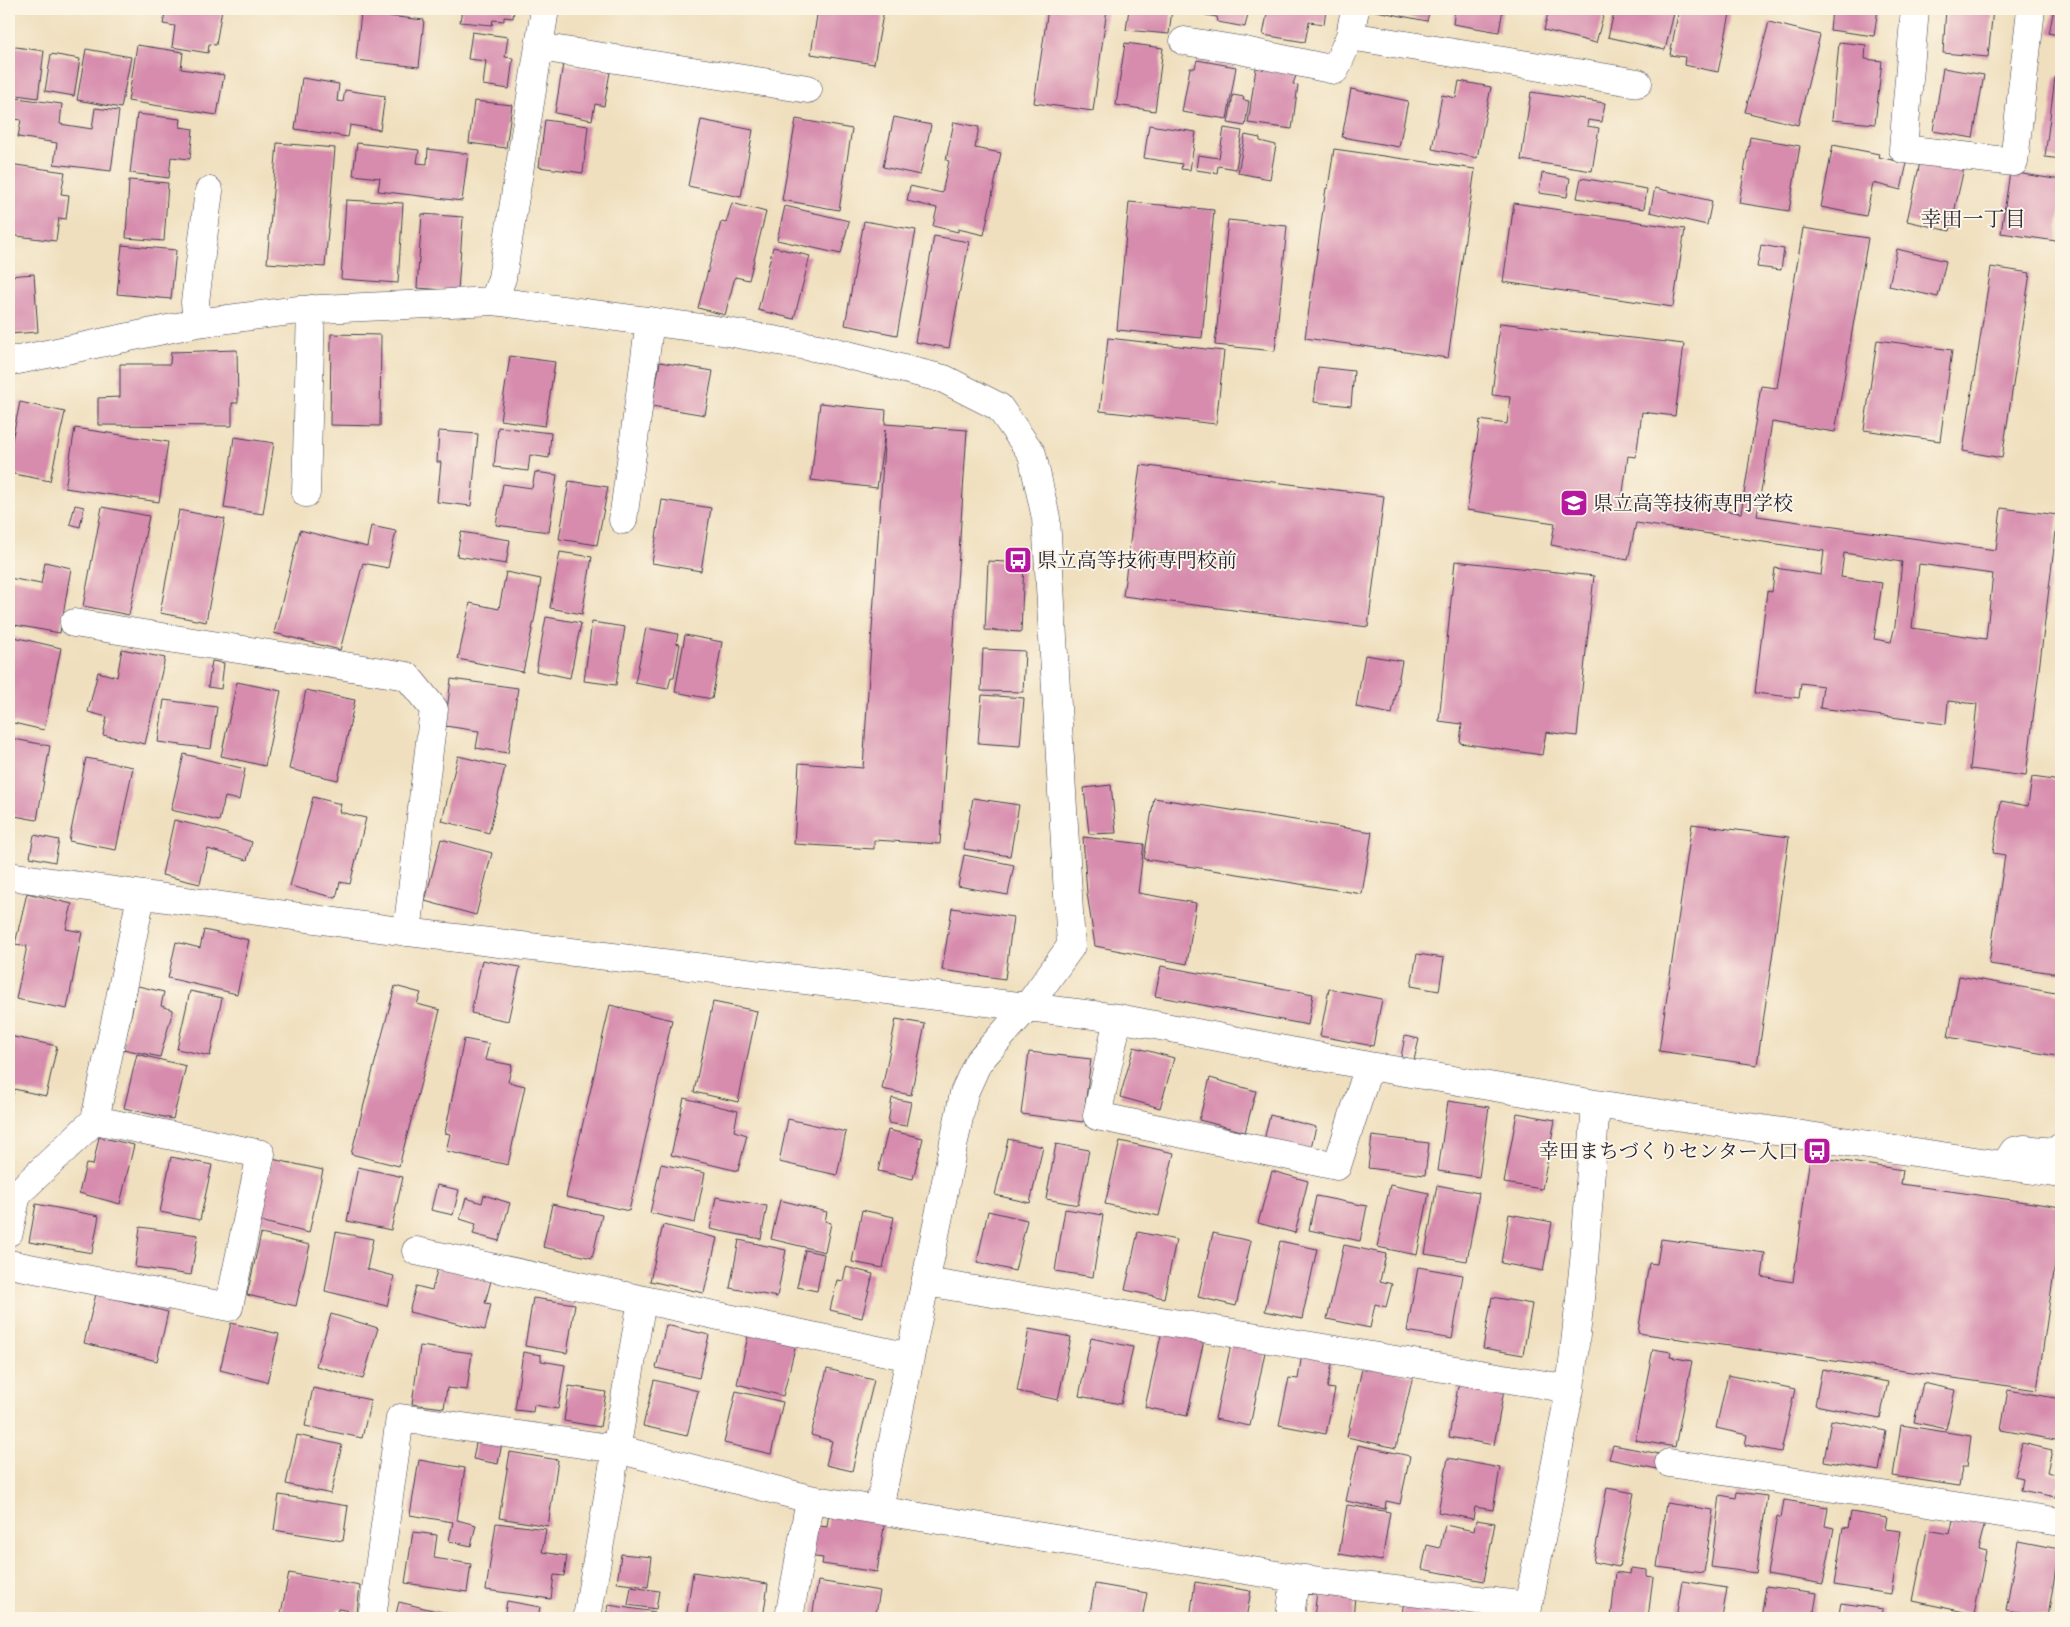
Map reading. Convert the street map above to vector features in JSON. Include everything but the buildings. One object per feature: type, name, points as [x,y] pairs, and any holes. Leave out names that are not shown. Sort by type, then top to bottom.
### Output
[{"type":"street","points":[[494,301],[502,278],[545,9]]},
{"type":"street","points":[[1184,41],[1240,50],[1335,70],[1350,36],[1355,9]]},
{"type":"street","points":[[1915,9],[1903,149],[2014,162],[2031,9]]},
{"type":"street","points":[[1350,36],[1638,83]]},
{"type":"street","points":[[539,47],[808,89]]},
{"type":"street","points":[[197,323],[196,302],[209,191]]},
{"type":"street","points":[[9,360],[18,360],[197,323],[311,309],[494,301],[716,330],[824,349],[944,379],[999,407],[1032,454],[1046,518],[1071,946],[1028,1006],[978,1062],[964,1092],[879,1509]]},
{"type":"street","points":[[306,493],[311,309]]},
{"type":"street","points":[[623,520],[650,322]]},
{"type":"street","points":[[74,622],[407,676],[434,710],[407,932]]},
{"type":"street","points":[[9,876],[407,932],[1118,1018],[1369,1066],[1596,1104],[2061,1174]]},
{"type":"street","points":[[9,1232],[17,1194],[95,1120],[141,896]]},
{"type":"street","points":[[1118,1018],[1097,1116],[1337,1166],[1369,1066]]},
{"type":"street","points":[[372,1618],[400,1418],[618,1449],[810,1499],[1296,1578],[1527,1612],[1570,1389],[1584,1262],[1596,1104]]},
{"type":"street","points":[[9,1264],[229,1307],[261,1154],[95,1120]]},
{"type":"street","points":[[2004,1166],[2014,1151],[2024,1149],[2056,1152],[2061,1147]]},
{"type":"street","points":[[416,1251],[910,1357]]},
{"type":"street","points":[[926,1282],[1570,1389]]},
{"type":"street","points":[[587,1618],[618,1449],[642,1300]]},
{"type":"street","points":[[1669,1463],[2061,1522]]},
{"type":"street","points":[[789,1618],[810,1499]]},
{"type":"street","points":[[1290,1618],[1296,1578]]},
{"type":"place","name":"県立高等技術専門学校","points":[[1574,503]]},
{"type":"place","name":"県立高等技術専門校前","points":[[1018,560]]},
{"type":"place","name":"幸田まちづくりセンター入口","points":[[1817,1151]]},
{"type":"district","name":"幸田一丁目","points":[[1973,219]]}]
